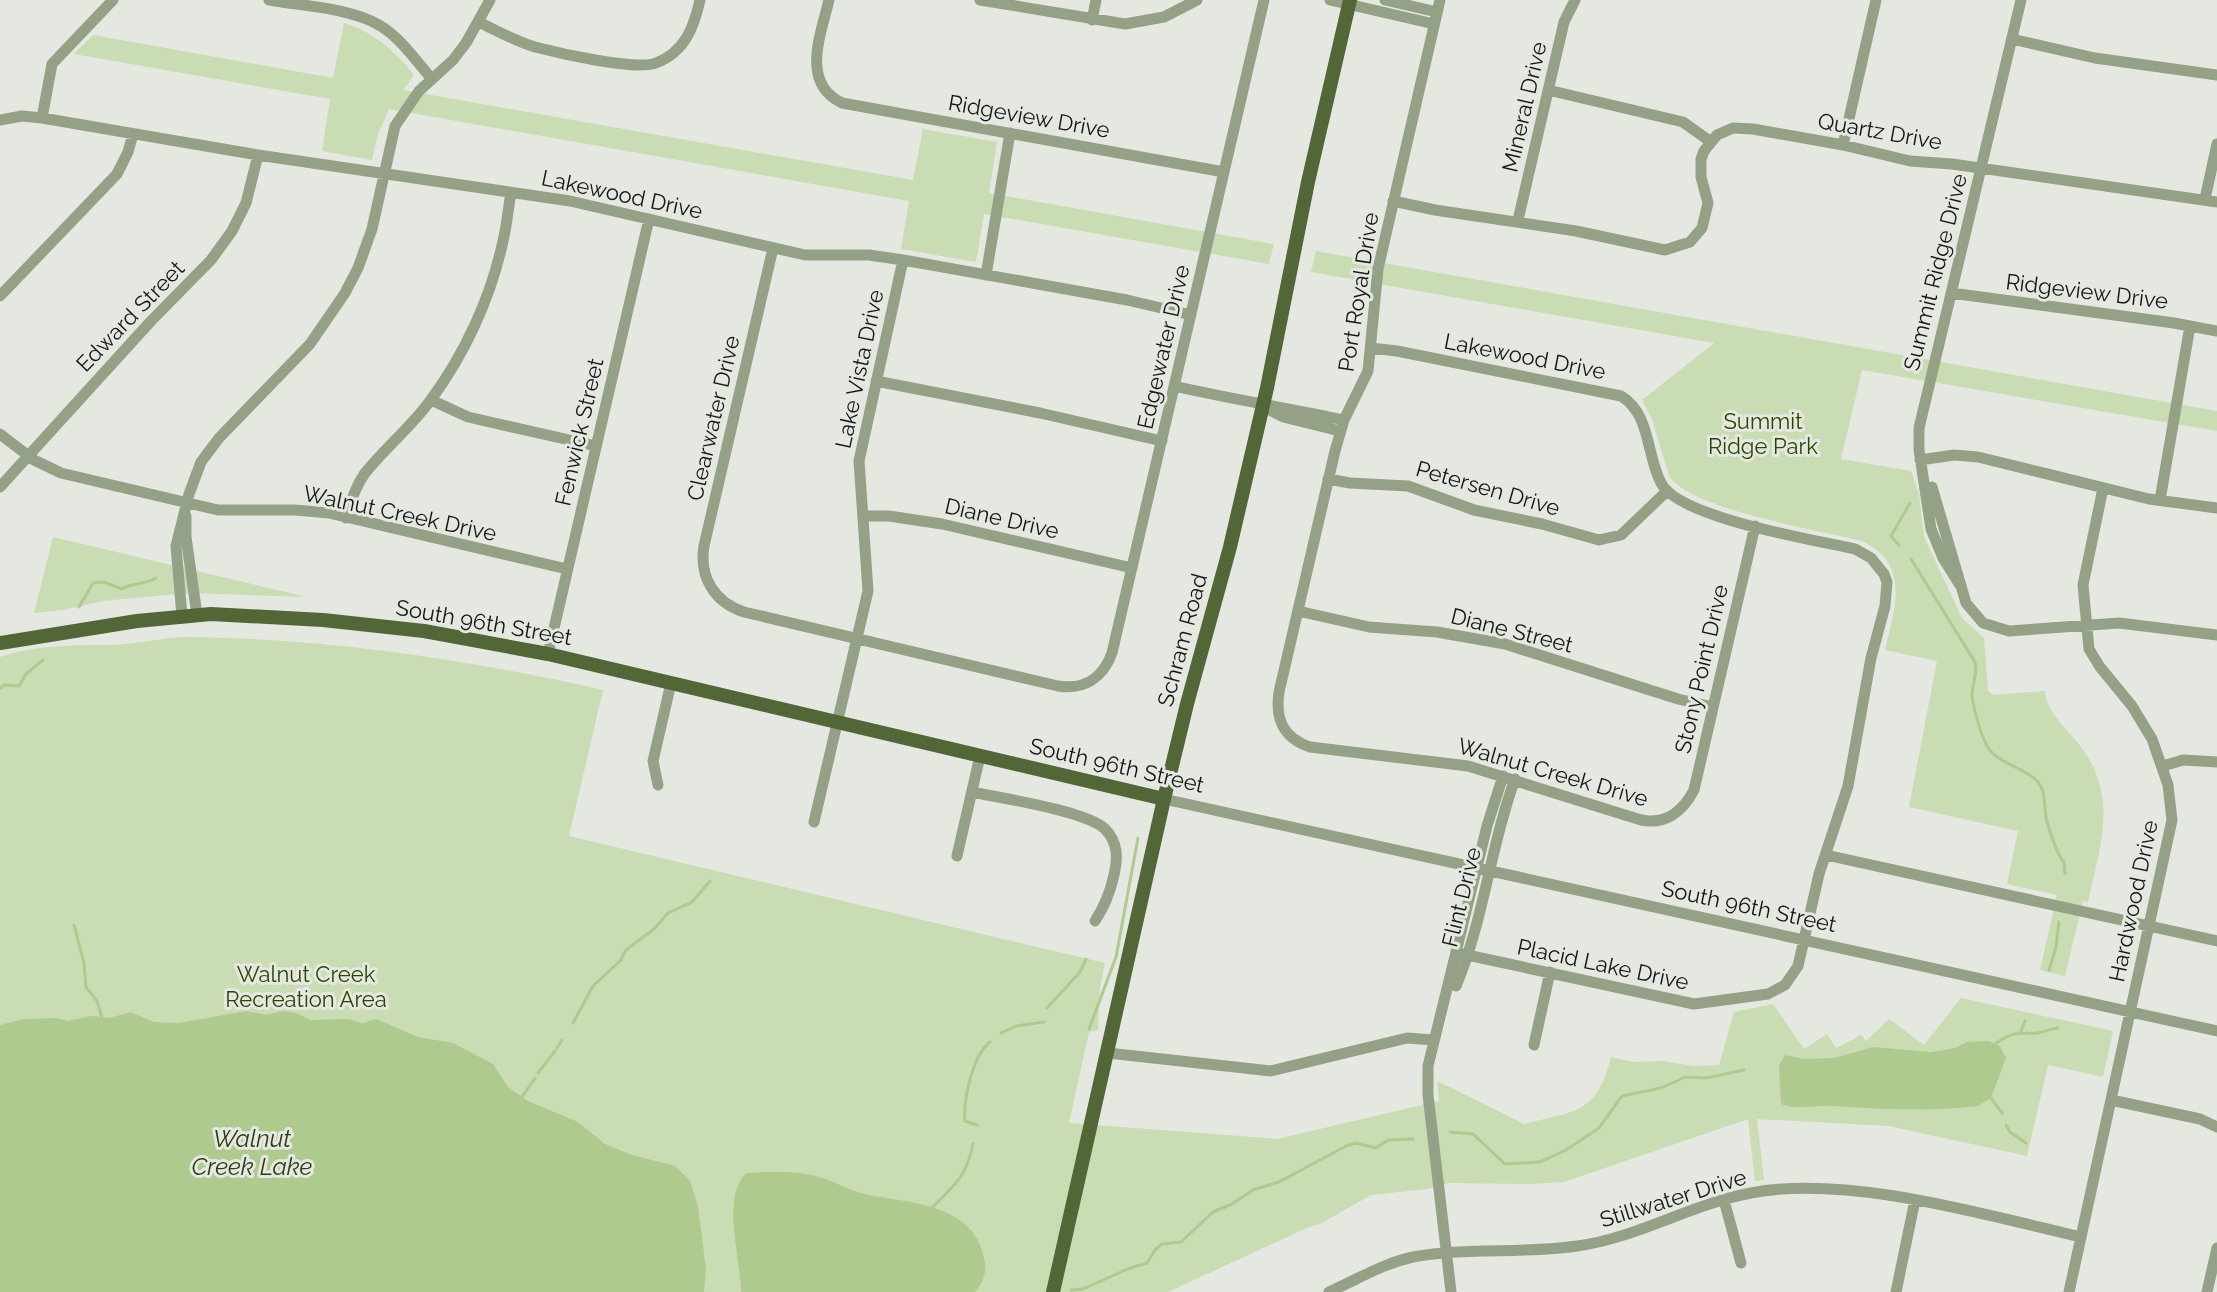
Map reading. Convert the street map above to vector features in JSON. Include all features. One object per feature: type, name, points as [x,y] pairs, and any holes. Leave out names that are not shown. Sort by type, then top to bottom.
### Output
[{"type":"main road","name":"Schram Road","points":[[1053,1292],[1164,799],[1230,547],[1324,108],[1350,2]]},
{"type":"main road","name":"South 96th Street","points":[[0,643],[137,621],[255,615],[464,637],[1164,799]]},
{"type":"street","points":[[42,118],[52,64],[113,0]]},
{"type":"street","points":[[269,0],[343,13],[380,25],[432,79]]},
{"type":"street","points":[[190,616],[176,546],[186,503],[201,462],[219,438],[310,344],[345,293],[372,229],[395,126],[413,97],[453,60],[490,0]]},
{"type":"street","points":[[479,22],[536,47],[638,66],[655,63],[681,46],[690,35],[700,0]]},
{"type":"street","name":"Ridgeview Drive","points":[[829,0],[815,62],[820,80],[829,95],[842,103],[1224,172]]},
{"type":"street","points":[[980,0],[1125,24],[1175,13],[1197,0]]},
{"type":"street","points":[[1092,20],[1096,0]]},
{"type":"street","name":"Edgewater Drive","points":[[857,639],[1058,686],[1077,686],[1095,679],[1109,661],[1264,0]]},
{"type":"street","points":[[1330,0],[1437,12]]},
{"type":"street","points":[[1385,0],[1437,12]]},
{"type":"street","points":[[1843,145],[1876,0]]},
{"type":"street","name":"Summit Ridge Drive","points":[[2021,0],[1921,417],[1918,439],[1931,529],[1975,617],[2000,630],[2119,623],[2217,635]]},
{"type":"street","name":"Mineral Drive","points":[[1518,220],[1564,22],[1573,2]]},
{"type":"street","name":"Port Royal Drive","points":[[1282,727],[1278,702],[1342,426],[1366,380],[1378,269],[1437,12]]},
{"type":"street","points":[[2012,39],[2095,58],[2217,75]]},
{"type":"street","points":[[1393,201],[1435,210],[1518,220],[1656,249],[1681,247],[1696,235],[1705,220],[1708,203],[1700,168],[1704,151],[1711,142],[1683,122],[1548,90]]},
{"type":"street","name":"Lakewood Drive","points":[[0,120],[22,116],[42,118],[258,155],[570,201],[813,257],[858,255],[903,260],[1127,300],[1191,315]]},
{"type":"street","name":"Quartz Drive","points":[[1711,142],[1723,131],[1743,128],[1843,145],[1910,161],[2211,200]]},
{"type":"street","points":[[986,275],[1010,133]]},
{"type":"street","points":[[0,296],[117,174],[133,134]]},
{"type":"street","points":[[2211,200],[2217,144]]},
{"type":"street","name":"Edward Street","points":[[0,487],[151,321],[211,260],[232,231],[246,203],[258,155]]},
{"type":"street","points":[[346,518],[353,493],[364,474],[431,400],[468,339],[484,304],[503,241],[511,193]]},
{"type":"street","name":"Fenwick Street","points":[[548,654],[649,219]]},
{"type":"street","name":"Clearwater Drive","points":[[773,248],[704,546],[704,573],[716,595],[729,606],[857,639]]},
{"type":"street","name":"Lake Vista Drive","points":[[814,822],[868,591],[859,461],[903,260]]},
{"type":"street","name":"Ridgeview Drive","points":[[1951,293],[2217,331]]},
{"type":"street","points":[[2160,500],[2190,326]]},
{"type":"street","name":"Lakewood Drive","points":[[1371,348],[1621,396],[1638,412],[1657,474],[1666,492]]},
{"type":"street","points":[[876,381],[1162,441]]},
{"type":"street","points":[[1174,386],[1262,406],[1283,417],[1342,426]]},
{"type":"street","points":[[431,400],[468,417],[596,446]]},
{"type":"street","name":"Walnut Creek Drive","points":[[0,434],[46,468],[186,503],[231,512],[295,510],[346,518],[567,569]]},
{"type":"street","points":[[1920,460],[1954,455],[1978,457],[2103,488],[2217,508]]},
{"type":"street","name":"Petersen Drive","points":[[1328,479],[1408,486],[1474,510],[1599,540],[1621,535],[1666,492]]},
{"type":"street","name":"Hardwood Drive","points":[[2069,1292],[2172,820],[2171,799],[2163,766],[2144,723],[2089,649],[2084,575],[2103,488]]},
{"type":"street","points":[[1666,492],[1679,502],[1707,512],[1855,549],[1880,567],[1887,582],[1854,764],[1803,940]]},
{"type":"street","name":"Diane Drive","points":[[863,516],[889,516],[942,524],[1132,568]]},
{"type":"street","name":"Stony Point Drive","points":[[1675,815],[1694,790],[1755,526]]},
{"type":"street","name":"Diane Street","points":[[1298,611],[1369,627],[1437,632],[1505,644],[1678,699],[1713,707]]},
{"type":"street","points":[[658,785],[653,761],[671,683]]},
{"type":"street","name":"Walnut Creek Drive","points":[[1282,727],[1291,738],[1310,747],[1452,763],[1509,777],[1641,820],[1654,821],[1675,815]]},
{"type":"street","points":[[957,856],[980,756]]},
{"type":"street","points":[[2163,766],[2183,760],[2217,762]]},
{"type":"street","name":"Flint Drive","points":[[1463,954],[1477,868],[1509,777]]},
{"type":"street","name":"Flint Drive","points":[[1451,1292],[1427,1081],[1433,1040],[1489,871],[1509,777]]},
{"type":"street","points":[[972,792],[1084,818],[1104,827],[1116,849],[1117,861],[1106,906],[1095,921]]},
{"type":"street","name":"South 96th Street","points":[[1164,799],[2217,1031]]},
{"type":"street","points":[[1826,855],[2217,941]]},
{"type":"street","name":"Placid Lake Drive","points":[[1463,954],[1694,1004],[1768,994],[1785,985],[1798,966],[1803,940]]},
{"type":"street","points":[[1534,1045],[1550,972]]},
{"type":"street","points":[[1108,1053],[1271,1071],[1407,1038],[1433,1040]]},
{"type":"street","points":[[2111,1100],[2200,1119],[2217,1127]]},
{"type":"street","name":"Stillwater Drive","points":[[1329,1292],[1405,1259],[1447,1252],[1586,1245],[1761,1191],[1803,1189],[1875,1194],[2081,1237]]},
{"type":"street","points":[[1724,1200],[1741,1263]]},
{"type":"street","points":[[1896,1292],[1915,1200]]},
{"type":"street","points":[[2207,1292],[2217,1248]]},
{"type":"green space","points":[[344,23],[374,37],[407,66],[414,75],[403,90],[913,180],[923,129],[997,142],[989,193],[1274,244],[1269,264],[984,214],[976,262],[901,249],[909,201],[389,109],[378,134],[372,160],[322,151],[330,99],[74,54],[93,35],[333,78]]},
{"type":"green space","name":"Summit Ridge Park","points":[[1316,251],[2217,411],[2217,431],[1862,370],[1841,459],[1911,471],[1919,494],[1924,537],[1962,618],[1984,638],[1988,691],[1994,695],[2045,691],[2050,707],[2081,747],[2100,785],[2103,804],[2101,842],[2088,902],[2083,901],[2065,976],[2040,970],[2057,895],[2007,884],[2018,831],[1909,807],[1937,661],[1885,650],[1896,588],[1888,562],[1862,541],[1729,509],[1682,488],[1669,476],[1652,419],[1642,400],[1714,343],[1311,272]]},
{"type":"green space","points":[[53,537],[307,597],[186,593],[103,601],[34,613]]},
{"type":"green space","name":"Walnut Creek Recreation Area","points":[[185,637],[292,642],[396,652],[498,668],[603,690],[569,836],[1105,963],[1100,987],[1098,1030],[1089,1032],[1069,1123],[1277,1139],[1439,1101],[1437,1081],[1524,1124],[1570,1112],[1591,1100],[1599,1090],[1611,1057],[1633,1062],[1719,1065],[1734,1012],[1773,1004],[1804,1049],[1827,1034],[1836,1048],[1861,1035],[1866,1041],[1889,1019],[1924,1045],[1961,998],[2113,1031],[2103,1077],[2048,1065],[2027,1156],[1889,1126],[1757,1119],[1764,1180],[1755,1181],[1748,1119],[1564,1182],[1449,1183],[1427,1189],[1371,1195],[1320,1224],[1168,1292],[0,1292],[0,657],[41,648]]},
{"type":"water","name":"Walnut Creek Lake","points":[[246,1011],[266,1015],[283,1011],[311,1020],[348,1019],[363,1023],[376,1019],[418,1037],[453,1043],[493,1064],[508,1087],[528,1101],[578,1122],[605,1144],[675,1166],[690,1181],[698,1206],[706,1270],[704,1292],[0,1292],[0,1025],[24,1019],[56,1018],[68,1021],[90,1016],[110,1018],[130,1012],[154,1022],[179,1023]]},
{"type":"water","points":[[1988,1041],[2000,1046],[2006,1058],[1991,1098],[1978,1106],[1942,1109],[1795,1107],[1781,1102],[1779,1066],[1785,1055],[1804,1059],[1834,1058],[1873,1047],[1931,1052],[1955,1048],[1967,1042]]},
{"type":"water","points":[[746,1173],[816,1176],[862,1193],[921,1204],[954,1216],[968,1226],[978,1240],[985,1263],[981,1284],[975,1292],[741,1292],[734,1230],[735,1198]]},
{"type":"waterway","points":[[1899,545],[1891,536],[1910,503]]},
{"type":"waterway","points":[[1911,559],[1975,662],[1972,698],[1987,746],[1997,757],[2032,777],[2041,786],[2047,822],[2064,862],[2065,874]]},
{"type":"waterway","points":[[79,607],[93,583],[104,582],[122,589],[156,578]]},
{"type":"waterway","points":[[0,688],[5,685],[19,686],[26,674],[43,660]]},
{"type":"waterway","points":[[1089,1029],[1116,957],[1138,838]]},
{"type":"waterway","points":[[573,1023],[593,986],[620,961],[626,950],[654,929],[668,913],[692,902],[710,881]]},
{"type":"waterway","points":[[2049,970],[2059,922]]},
{"type":"waterway","points":[[74,925],[84,963],[86,987],[97,1001],[102,1018]]},
{"type":"waterway","points":[[1047,1008],[1080,972],[1086,959]]},
{"type":"waterway","points":[[2021,1031],[2025,1021]]},
{"type":"waterway","points":[[1001,1033],[1016,1026],[1044,1022]]},
{"type":"waterway","points":[[1996,1043],[2020,1033],[2058,1028]]},
{"type":"waterway","points":[[557,1048],[562,1040]]},
{"type":"waterway","points":[[977,1125],[965,1121],[966,1101],[974,1067],[990,1042]]},
{"type":"waterway","points":[[538,1073],[555,1051]]},
{"type":"waterway","points":[[1450,1132],[1473,1134],[1505,1164],[1540,1162],[1566,1150],[1599,1128],[1622,1096],[1661,1088],[1685,1077],[1706,1078],[1744,1070]]},
{"type":"waterway","points":[[522,1097],[535,1078]]},
{"type":"waterway","points":[[1991,1098],[2002,1113]]},
{"type":"waterway","points":[[2006,1125],[2010,1132],[2026,1143]]},
{"type":"waterway","points":[[1071,1290],[1083,1289],[1147,1263],[1162,1244],[1181,1242],[1213,1212],[1253,1190],[1279,1182],[1348,1145],[1357,1143],[1376,1148],[1388,1140],[1413,1139]]},
{"type":"waterway","points":[[933,1207],[963,1173],[973,1144]]}]
